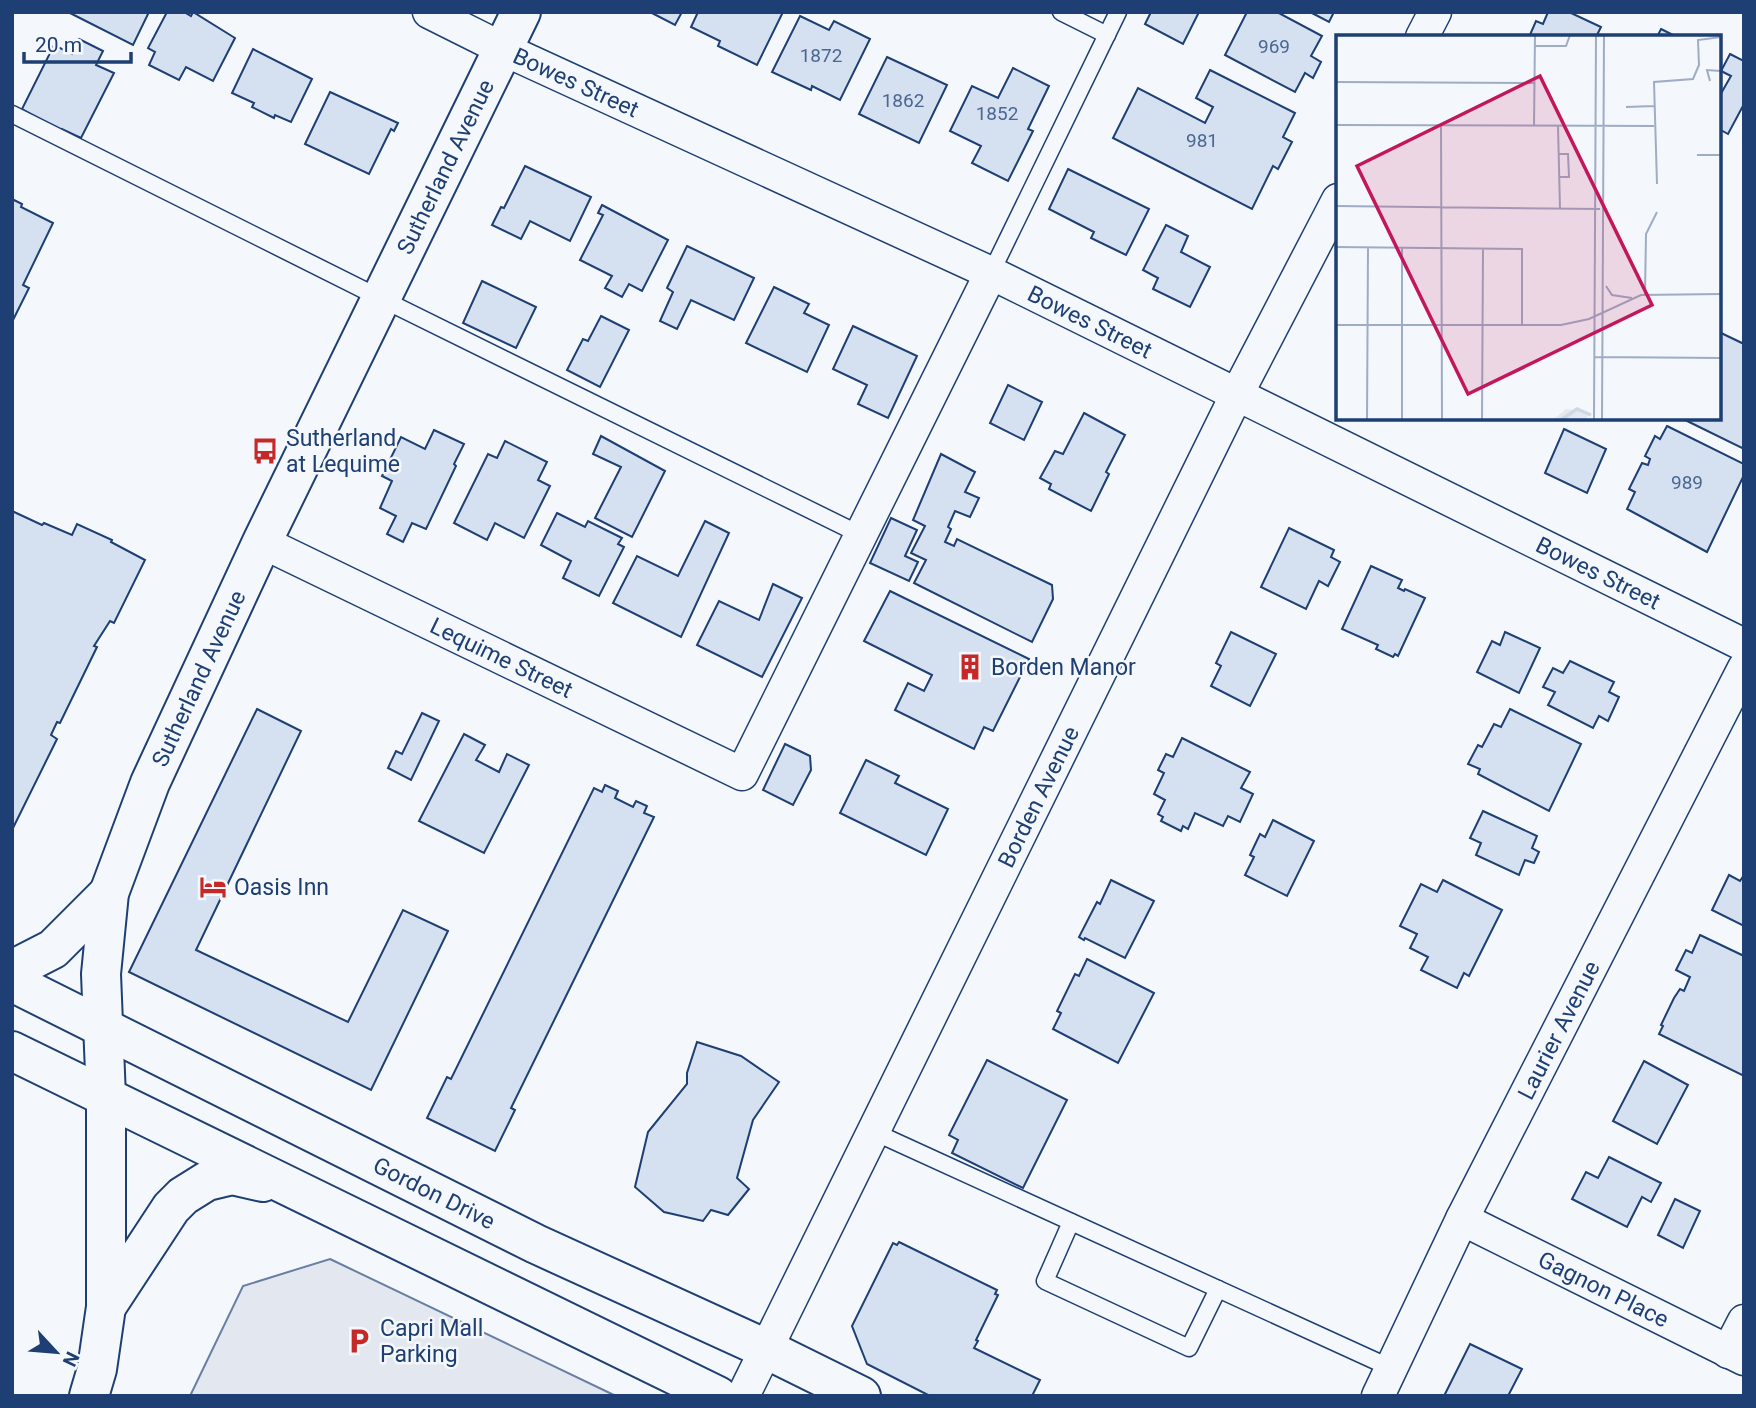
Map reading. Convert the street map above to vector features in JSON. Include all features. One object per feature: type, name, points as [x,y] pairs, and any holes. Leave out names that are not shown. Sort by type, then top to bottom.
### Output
[{"type":"main road","name":"Sutherland Avenue","points":[[89,1396],[97,1369],[106,1307],[106,1097],[101,974],[109,892],[150,783],[262,542],[521,12]]},
{"type":"main road","points":[[12,970],[53,949],[109,892]]},
{"type":"main road","name":"Gordon Drive","points":[[12,982],[536,1244],[862,1396]]},
{"type":"main road","points":[[12,1051],[718,1396]]},
{"type":"main road","points":[[106,1307],[171,1208],[183,1196],[207,1181],[232,1175],[292,1189]]},
{"type":"street","name":"Bowes Street","points":[[429,12],[503,49],[991,273],[1744,645]]},
{"type":"street","points":[[1423,35],[1435,12]]},
{"type":"street","name":"Borden Avenue","points":[[743,1396],[1237,394],[1336,204]]},
{"type":"street","points":[[861,535],[991,273]]},
{"type":"street","name":"Lequime Street","points":[[262,542],[742,774],[861,535]]},
{"type":"street","name":"Laurier Avenue","points":[[1384,1382],[1462,1219],[1744,668]]},
{"type":"street","name":"Gagnon Place","points":[[1462,1219],[1736,1355]]},
{"type":"street","points":[[1736,1355],[1744,1321]]},
{"type":"lane","points":[[1061,12],[1107,35]]},
{"type":"lane","points":[[991,273],[1118,12]]},
{"type":"lane","points":[[12,114],[861,535]]},
{"type":"lane","points":[[872,1131],[1218,1289],[1384,1382]]},
{"type":"lane","points":[[1071,1222],[1045,1280],[1189,1348],[1218,1289]]},
{"type":"shaded area","name":"Capri Mall Parking","points":[[330,1259],[616,1396],[190,1396],[243,1286]]},
{"type":"building","points":[[68,12],[149,12],[133,45]]},
{"type":"building","points":[[167,12],[184,12],[191,16],[193,12],[235,38],[213,81],[186,67],[179,80],[149,65],[155,52],[148,48]]},
{"type":"building","points":[[650,12],[682,12],[675,25]]},
{"type":"building","points":[[698,12],[783,12],[757,65],[718,46],[720,41],[691,27]]},
{"type":"building","points":[[1151,12],[1199,12],[1183,44],[1145,24]]},
{"type":"building","points":[[1247,12],[1277,12],[1322,36],[1311,56],[1321,62],[1313,78],[1305,73],[1295,92],[1225,55]]},
{"type":"building","points":[[1310,12],[1334,12],[1329,22]]},
{"type":"building","points":[[1548,12],[1569,12],[1601,27],[1597,35],[1530,35],[1536,21],[1543,24]]},
{"type":"building","points":[[800,16],[829,30],[834,21],[870,39],[840,100],[812,86],[811,90],[772,72]]},
{"type":"building","points":[[1661,29],[1673,35],[1658,35]]},
{"type":"building","points":[[79,39],[103,51],[96,65],[114,73],[81,138],[62,129],[61,131],[22,109],[54,45],[72,54]]},
{"type":"building","points":[[253,49],[312,79],[291,122],[275,115],[274,118],[252,107],[254,103],[232,93]]},
{"type":"building","points":[[1730,54],[1744,61],[1744,104],[1728,134],[1721,130],[1721,94],[1731,76],[1721,71]]},
{"type":"building","points":[[887,57],[947,85],[919,143],[859,114]]},
{"type":"building","points":[[1013,68],[1049,86],[1028,129],[1033,131],[1008,181],[972,163],[981,146],[950,131],[972,86],[998,98]]},
{"type":"building","points":[[1210,70],[1295,113],[1283,137],[1292,142],[1278,169],[1273,166],[1252,209],[1113,138],[1138,88],[1205,123],[1213,107],[1196,98]]},
{"type":"building","points":[[330,92],[398,123],[394,131],[391,129],[369,174],[305,144]]},
{"type":"building","points":[[525,166],[591,197],[570,241],[530,221],[521,239],[492,225],[501,207],[504,208]]},
{"type":"building","points":[[1068,169],[1149,209],[1126,255],[1091,238],[1094,232],[1049,209]]},
{"type":"building","points":[[12,199],[22,204],[21,207],[53,223],[23,285],[29,288],[12,322]]},
{"type":"building","points":[[602,205],[668,240],[642,291],[629,284],[622,297],[605,288],[612,276],[580,260],[603,215],[598,213]]},
{"type":"building","points":[[1166,225],[1188,236],[1181,252],[1210,267],[1190,307],[1153,289],[1158,278],[1143,270]]},
{"type":"building","points":[[687,246],[754,278],[734,320],[691,300],[677,329],[660,321],[673,292],[667,288]]},
{"type":"building","points":[[482,281],[536,307],[516,348],[463,323]]},
{"type":"building","points":[[774,287],[809,304],[804,313],[829,325],[807,372],[746,343]]},
{"type":"building","points":[[601,316],[629,330],[600,387],[567,370],[583,339],[588,341]]},
{"type":"building","points":[[853,326],[917,356],[888,418],[858,404],[867,385],[833,369]]},
{"type":"building","points":[[1721,333],[1744,344],[1744,449],[1685,420],[1721,420]]},
{"type":"building","points":[[1008,385],[1042,402],[1024,440],[990,423]]},
{"type":"building","points":[[1084,413],[1125,435],[1106,472],[1109,474],[1091,511],[1049,489],[1051,484],[1040,478],[1055,451],[1063,454]]},
{"type":"building","points":[[1667,426],[1744,464],[1744,475],[1707,552],[1627,509],[1635,492],[1629,489],[1642,463],[1648,465],[1650,459],[1645,456],[1655,436],[1660,439]]},
{"type":"building","points":[[1564,429],[1606,449],[1587,493],[1545,473]]},
{"type":"building","points":[[434,430],[464,444],[426,529],[412,523],[403,542],[387,534],[396,516],[380,508],[392,481],[382,476],[401,437],[425,449]]},
{"type":"building","points":[[601,436],[665,471],[632,537],[595,518],[621,467],[593,454]]},
{"type":"building","points":[[505,441],[547,462],[538,480],[550,486],[524,538],[495,523],[487,540],[454,523],[488,454],[497,458]]},
{"type":"building","points":[[941,454],[975,472],[965,492],[979,498],[970,517],[955,511],[945,542],[954,546],[957,539],[1052,585],[1053,599],[1032,642],[914,583],[926,560],[911,553],[925,526],[913,520]]},
{"type":"building","points":[[12,511],[72,535],[77,524],[112,540],[111,542],[145,560],[114,623],[110,621],[94,646],[97,647],[60,723],[57,722],[51,735],[57,739],[12,830]]},
{"type":"building","points":[[557,513],[585,527],[588,521],[622,538],[618,544],[624,547],[599,596],[563,578],[571,561],[541,545]]},
{"type":"building","points":[[891,518],[917,530],[905,556],[918,562],[909,581],[870,563]]},
{"type":"building","points":[[705,521],[729,533],[681,637],[613,603],[637,556],[678,576]]},
{"type":"building","points":[[1289,528],[1334,550],[1331,557],[1340,562],[1328,586],[1319,581],[1306,609],[1261,587]]},
{"type":"building","points":[[1371,566],[1402,580],[1398,588],[1425,598],[1398,656],[1395,654],[1393,657],[1376,649],[1378,645],[1342,629]]},
{"type":"building","points":[[773,584],[802,598],[762,677],[697,645],[719,601],[759,620]]},
{"type":"building","name":"Borden Manor","points":[[890,591],[1029,659],[993,731],[984,727],[974,749],[895,710],[908,683],[924,691],[932,675],[864,641]]},
{"type":"building","points":[[1231,632],[1276,654],[1250,706],[1211,686],[1221,666],[1216,663]]},
{"type":"building","points":[[1505,632],[1540,648],[1519,693],[1477,672],[1492,641],[1500,645]]},
{"type":"building","points":[[1570,661],[1614,682],[1609,692],[1619,697],[1608,721],[1599,716],[1593,728],[1548,705],[1555,692],[1543,687],[1553,668],[1563,673]]},
{"type":"building","points":[[257,709],[301,731],[196,950],[348,1022],[403,910],[448,931],[371,1090],[129,972]]},
{"type":"building","points":[[1510,709],[1581,744],[1549,811],[1478,774],[1480,769],[1468,764],[1478,745],[1482,747],[1494,724],[1501,727]]},
{"type":"building","points":[[422,713],[439,721],[411,780],[388,768],[396,751],[402,754]]},
{"type":"building","points":[[464,734],[485,745],[476,760],[499,772],[507,754],[529,765],[484,853],[419,821]]},
{"type":"building","points":[[1182,738],[1250,772],[1241,788],[1253,794],[1240,822],[1228,816],[1223,826],[1195,813],[1188,829],[1183,826],[1181,831],[1161,821],[1163,817],[1158,814],[1165,800],[1154,794],[1164,773],[1158,770],[1166,754],[1173,757]]},
{"type":"building","points":[[785,744],[810,756],[811,770],[793,805],[763,790]]},
{"type":"building","points":[[866,760],[899,776],[895,783],[948,809],[926,855],[840,813]]},
{"type":"building","points":[[605,785],[618,791],[615,798],[633,807],[636,801],[647,806],[644,813],[654,817],[511,1108],[515,1110],[495,1151],[427,1118],[447,1077],[451,1079],[594,788],[602,792]]},
{"type":"building","points":[[1483,811],[1537,836],[1532,848],[1539,852],[1534,863],[1525,860],[1519,875],[1476,855],[1481,843],[1470,838]]},
{"type":"building","points":[[1273,820],[1314,841],[1287,896],[1245,875],[1254,857],[1250,855],[1260,834],[1265,837]]},
{"type":"building","points":[[1729,875],[1740,881],[1744,875],[1744,926],[1712,910]]},
{"type":"building","points":[[1111,880],[1154,901],[1125,958],[1079,937],[1097,902],[1100,904]]},
{"type":"building","points":[[1443,880],[1502,910],[1469,976],[1464,973],[1457,988],[1421,970],[1428,957],[1410,948],[1417,934],[1400,926],[1421,884],[1437,892]]},
{"type":"building","points":[[1700,935],[1744,956],[1744,1076],[1659,1034],[1674,998],[1680,989],[1684,991],[1690,977],[1676,970],[1686,950],[1692,953]]},
{"type":"building","points":[[1087,959],[1154,993],[1118,1063],[1053,1029],[1061,1013],[1057,1011],[1075,974],[1079,976]]},
{"type":"building","points":[[697,1042],[741,1056],[779,1082],[753,1120],[737,1178],[749,1189],[728,1215],[711,1210],[703,1221],[664,1212],[635,1187],[648,1132],[687,1084],[687,1073]]},
{"type":"building","points":[[987,1060],[1067,1100],[1023,1188],[952,1153],[958,1140],[949,1135]]},
{"type":"building","points":[[1644,1061],[1688,1085],[1657,1144],[1613,1121]]},
{"type":"building","points":[[1609,1157],[1661,1183],[1651,1202],[1642,1197],[1627,1227],[1572,1199],[1586,1172],[1598,1178]]},
{"type":"building","points":[[1675,1199],[1700,1211],[1683,1248],[1658,1235]]},
{"type":"building","points":[[899,1242],[997,1290],[995,1294],[998,1295],[974,1348],[1040,1380],[1032,1396],[930,1396],[867,1364],[852,1326],[893,1243],[897,1245]]},
{"type":"building","points":[[1470,1344],[1522,1369],[1508,1396],[1444,1396]]},
{"type":"place","name":"Sutherland at Lequime","points":[[265,451]]},
{"type":"place","name":"Borden Manor","points":[[970,667]]},
{"type":"place","name":"Oasis Inn","points":[[213,887]]},
{"type":"place","name":"Capri Mall Parking","points":[[359,1341]]}]
